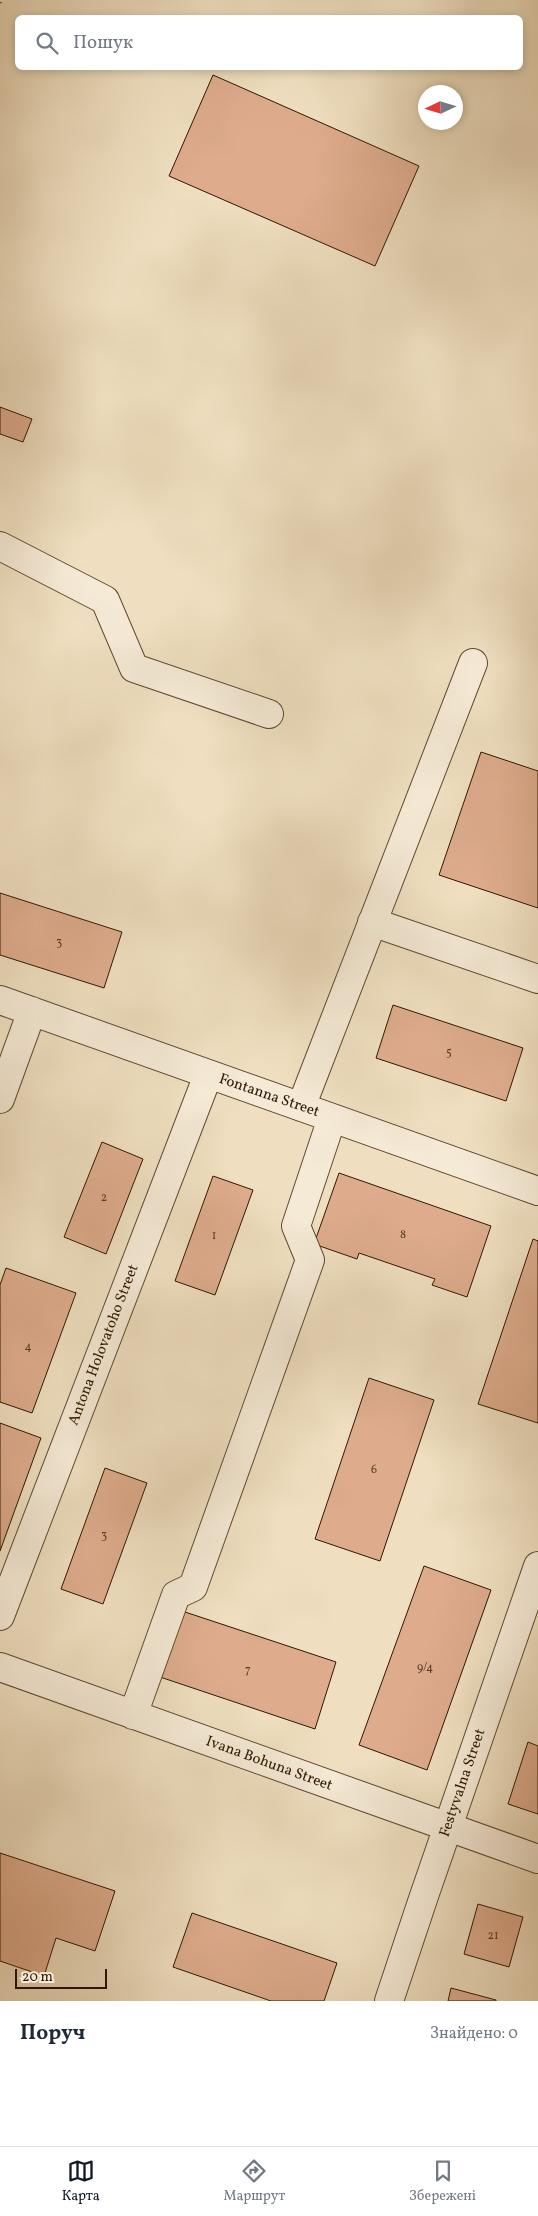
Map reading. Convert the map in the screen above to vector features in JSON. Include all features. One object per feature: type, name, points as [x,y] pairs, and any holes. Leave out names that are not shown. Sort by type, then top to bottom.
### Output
[{"type":"street","points":[[0,546],[106,600],[134,668],[269,714]]},
{"type":"street","points":[[301,1107],[473,663]]},
{"type":"street","points":[[372,922],[538,979]]},
{"type":"street","name":"Fontanna Street","points":[[0,1000],[538,1191]]},
{"type":"street","points":[[0,1099],[32,1011]]},
{"type":"street","name":"Antona Holovatoho Street","points":[[0,1616],[208,1075]]},
{"type":"street","points":[[133,1715],[176,1595],[192,1587],[310,1260],[296,1226],[332,1118]]},
{"type":"street","name":"Festyvalna Street","points":[[389,2001],[538,1566]]},
{"type":"street","name":"Ivana Bohuna Street","points":[[0,1667],[538,1859]]},
{"type":"building","points":[[213,75],[419,166],[375,266],[169,176]]},
{"type":"building","points":[[0,407],[32,419],[23,442],[0,434]]},
{"type":"building","points":[[481,752],[538,771],[538,908],[439,875]]},
{"type":"building","points":[[0,893],[122,932],[104,988],[0,955]]},
{"type":"building","points":[[393,1005],[523,1048],[506,1101],[376,1058]]},
{"type":"building","points":[[102,1142],[143,1159],[106,1254],[64,1237]]},
{"type":"building","points":[[339,1173],[491,1226],[467,1297],[432,1285],[435,1279],[359,1253],[357,1259],[314,1244]]},
{"type":"building","points":[[213,1176],[253,1190],[215,1295],[175,1281]]},
{"type":"building","points":[[533,1239],[538,1241],[538,1423],[478,1404]]},
{"type":"building","points":[[6,1268],[76,1293],[32,1413],[0,1402],[0,1285]]},
{"type":"building","points":[[369,1378],[434,1400],[380,1561],[315,1539]]},
{"type":"building","points":[[0,1423],[41,1438],[0,1551]]},
{"type":"building","points":[[105,1468],[147,1483],[103,1604],[61,1589]]},
{"type":"building","points":[[424,1566],[491,1590],[427,1770],[359,1745]]},
{"type":"building","points":[[182,1611],[336,1662],[315,1729],[160,1677]]},
{"type":"building","points":[[528,1742],[538,1746],[538,1814],[508,1804]]},
{"type":"building","points":[[0,1853],[115,1891],[95,1951],[56,1938],[44,1976],[0,1961]]},
{"type":"building","points":[[478,1904],[523,1917],[509,1967],[464,1954]]},
{"type":"building","points":[[192,1913],[337,1963],[324,2001],[271,2001],[173,1967]]},
{"type":"building","points":[[451,1988],[496,2000],[496,2001],[448,2001]]}]
